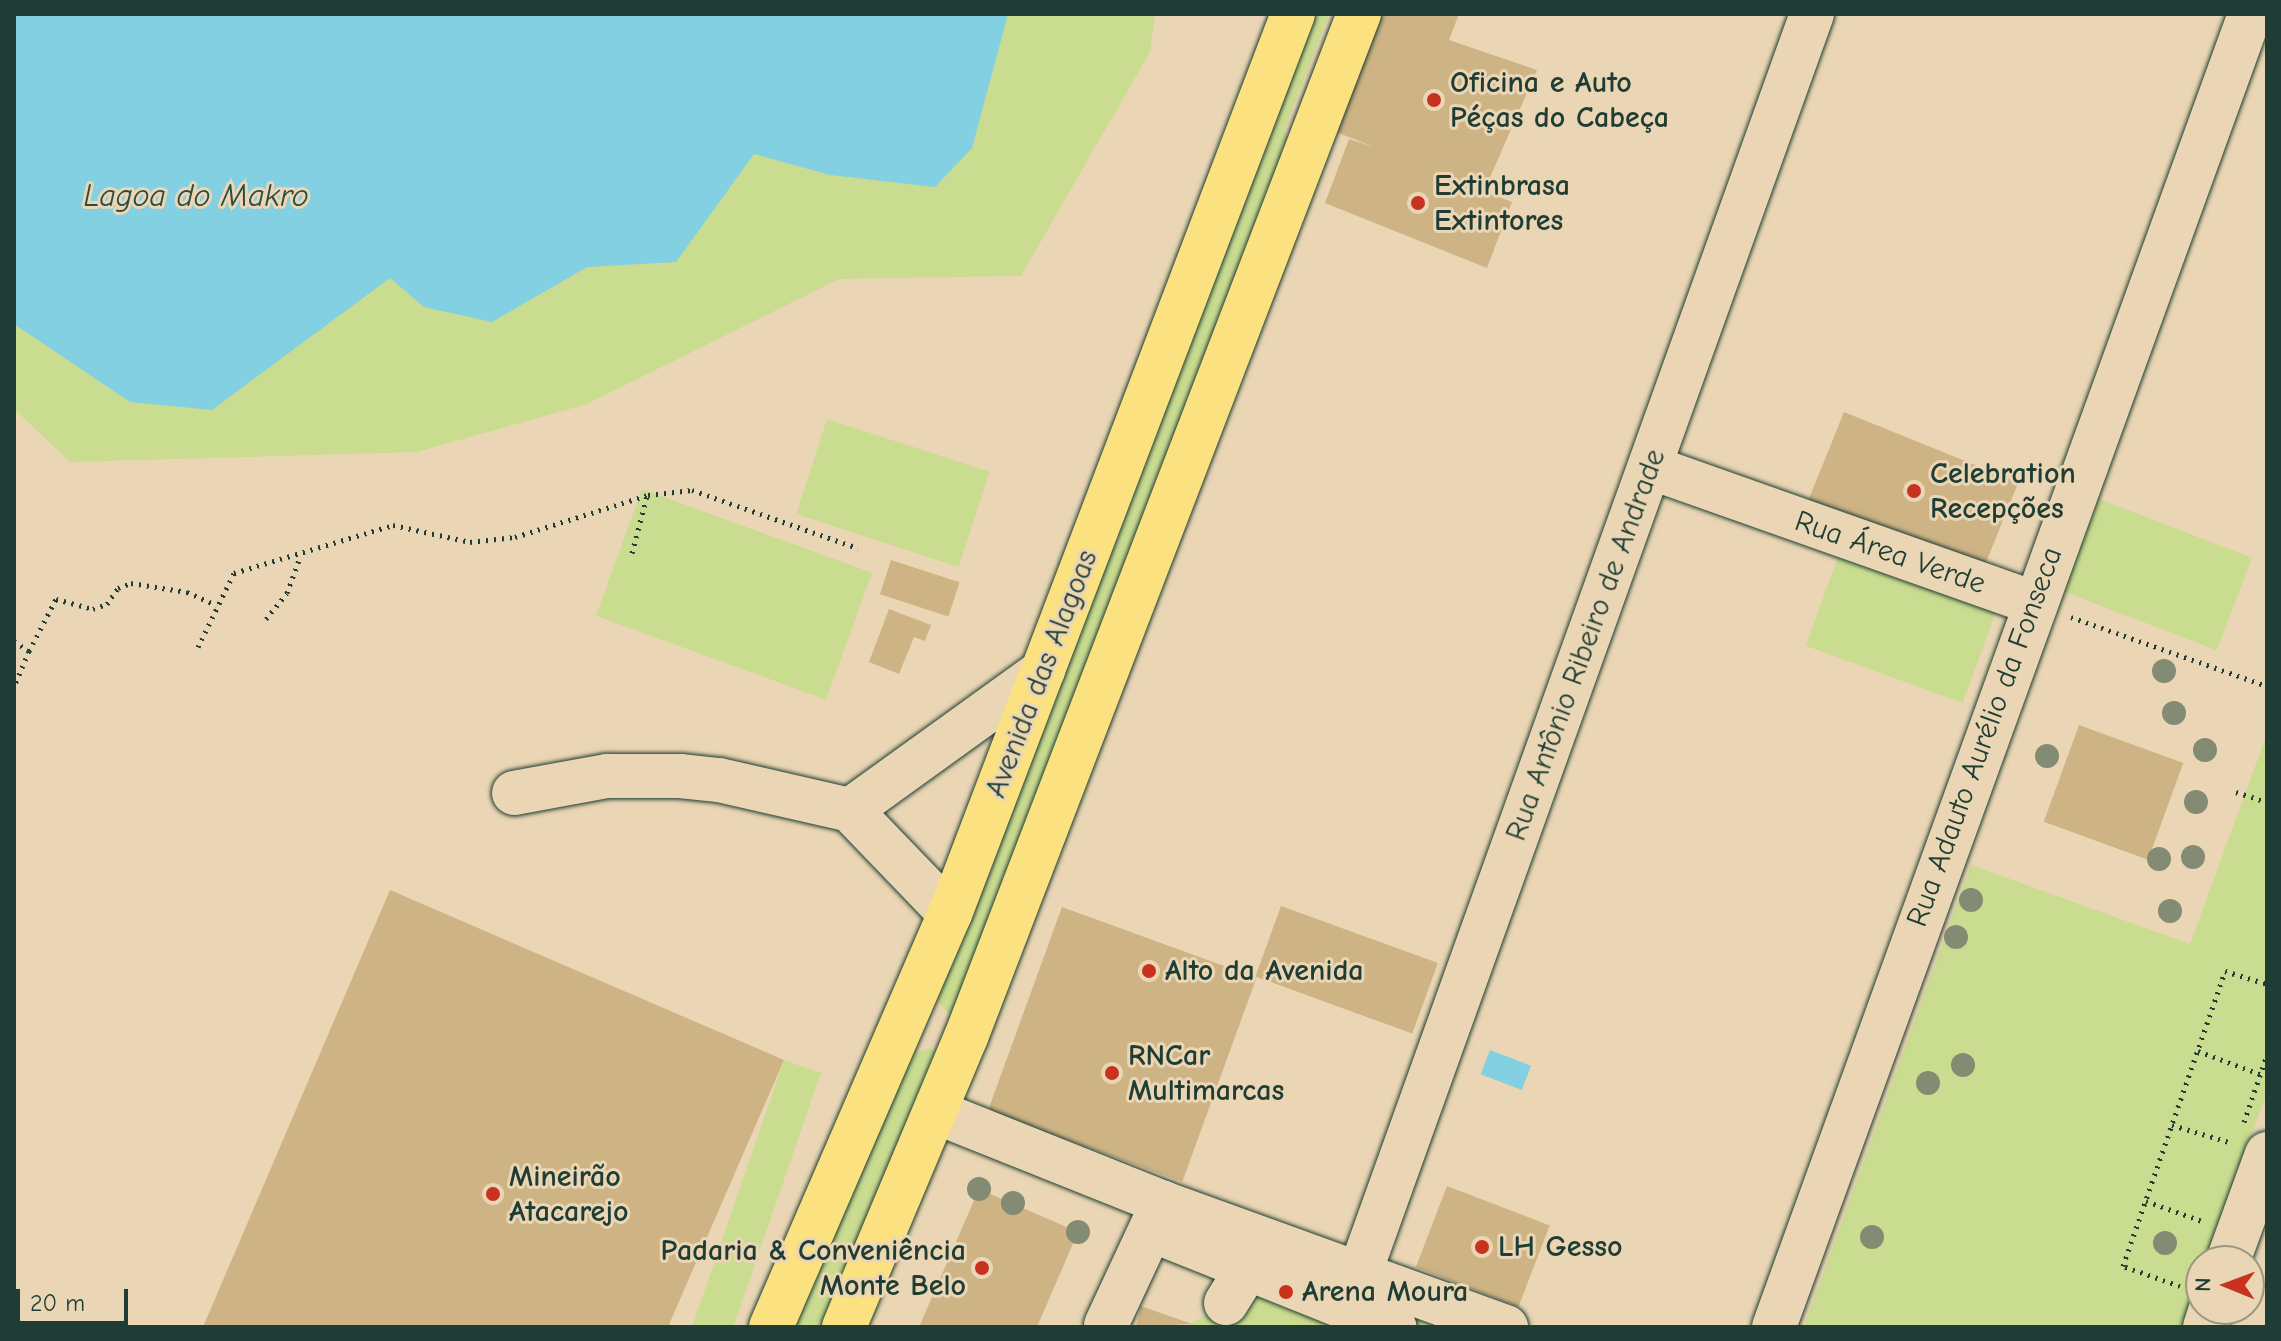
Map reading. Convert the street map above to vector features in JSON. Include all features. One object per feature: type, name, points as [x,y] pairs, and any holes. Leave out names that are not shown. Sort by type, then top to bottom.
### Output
[{"type":"main road","name":"Avenida das Alagoas","points":[[771,1327],[911,1013],[1293,14]]},
{"type":"main road","points":[[1313,134],[1312,89],[1338,14]]},
{"type":"main road","name":"Avenida das Alagoas","points":[[844,1327],[966,1037],[1359,14]]},
{"type":"main road","points":[[911,1013],[966,1037]]},
{"type":"street","name":"Rua Antônio Ribeiro de Andrade","points":[[1359,1275],[1812,14]]},
{"type":"street","name":"Rua Adauto Aurélio da Fonseca","points":[[1774,1327],[2033,603],[2250,14]]},
{"type":"street","name":"Rua Área Verde","points":[[1650,467],[2033,603]]},
{"type":"street","points":[[850,810],[1043,671]]},
{"type":"street","points":[[514,793],[607,776],[680,776],[719,780],[850,810],[950,914]]},
{"type":"street","points":[[936,1112],[1158,1217],[1359,1275],[1506,1327]]},
{"type":"street","points":[[2231,1245],[2252,1149]]},
{"type":"street","points":[[1158,1217],[1236,1286],[1394,1327]]},
{"type":"street","points":[[1106,1325],[1158,1217]]},
{"type":"path","points":[[198,647],[234,573],[300,556],[393,525],[470,542],[515,537],[648,495],[692,490],[858,548]]},
{"type":"path","points":[[632,553],[648,495]]},
{"type":"path","points":[[266,619],[287,593],[300,556]]},
{"type":"path","points":[[14,686],[56,599],[93,609],[131,583],[187,592],[216,605]]},
{"type":"path","points":[[2033,603],[2267,686]]},
{"type":"path","points":[[14,641],[29,651]]},
{"type":"path","points":[[2236,792],[2267,802]]},
{"type":"path","points":[[2185,1292],[2123,1266],[2225,971],[2267,984]]},
{"type":"path","points":[[2198,1051],[2260,1074]]},
{"type":"path","points":[[2172,1125],[2252,1149]]},
{"type":"path","points":[[2146,1201],[2209,1223]]},
{"type":"green space","name":"Lagoa do Makro","points":[[14,14],[1155,14],[1150,52],[1021,276],[839,279],[587,404],[417,452],[70,462],[14,409]]},
{"type":"green space","points":[[1314,14],[1329,14],[1284,131],[1292,151],[963,1011],[947,1013],[931,990]]},
{"type":"green space","points":[[827,419],[990,472],[959,567],[796,514]]},
{"type":"green space","points":[[642,489],[872,573],[826,700],[596,616]]},
{"type":"green space","points":[[2099,499],[2252,558],[2217,650],[2064,591]]},
{"type":"green space","points":[[1841,549],[1998,606],[1963,703],[1806,646]]},
{"type":"green space","points":[[2267,734],[2267,1092],[2212,1245],[2185,1245],[2185,1317],[2182,1327],[1804,1327],[1971,865],[2190,944]]},
{"type":"green space","points":[[930,1048],[948,1062],[826,1327],[787,1327],[908,1055]]},
{"type":"green space","points":[[784,1060],[821,1073],[733,1327],[692,1327]]},
{"type":"green space","name":"Arena Moura","points":[[1268,1267],[1437,1327],[1186,1327],[1225,1303]]},
{"type":"water","name":"Lagoa do Makro","points":[[14,14],[1008,14],[972,148],[935,187],[830,175],[754,154],[676,262],[587,267],[492,322],[424,307],[390,278],[212,410],[130,402],[14,324]]},
{"type":"water","points":[[1490,1050],[1531,1066],[1522,1090],[1481,1074]]},
{"type":"building","name":"Oficina e Auto Péças do Cabeça","points":[[1383,14],[1459,14],[1449,40],[1537,70],[1484,191],[1512,202],[1487,268],[1325,203],[1349,139],[1374,147],[1331,130]]},
{"type":"building","name":"Celebration Recepções","points":[[1844,412],[2018,482],[1982,572],[1808,502]]},
{"type":"building","points":[[891,560],[959,582],[948,616],[880,594]]},
{"type":"building","points":[[889,609],[931,625],[925,641],[914,637],[899,674],[869,662]]},
{"type":"building","points":[[2079,725],[2183,763],[2148,860],[2044,822]]},
{"type":"building","name":"Mineirão Atacarejo","points":[[390,890],[784,1060],[668,1327],[203,1327]]},
{"type":"building","points":[[1281,906],[1438,963],[1412,1034],[1255,976]]},
{"type":"building","name":"RNCar Multimarcas","points":[[1062,907],[1257,978],[1182,1182],[988,1111]]},
{"type":"building","name":"LH Gesso","points":[[1447,1186],[1550,1225],[1519,1307],[1416,1267]]},
{"type":"building","points":[[979,1189],[1078,1232],[1037,1327],[919,1327]]},
{"type":"building","points":[[1141,1306],[1192,1324],[1136,1327]]},
{"type":"place","name":"Oficina e Auto Péças do Cabeça","points":[[1434,100]]},
{"type":"place","name":"Extinbrasa Extintores","points":[[1418,203]]},
{"type":"place","name":"Celebration Recepções","points":[[1914,491]]},
{"type":"place","name":"Alto da Avenida","points":[[1149,971]]},
{"type":"place","name":"RNCar Multimarcas","points":[[1112,1073]]},
{"type":"place","name":"Mineirão Atacarejo","points":[[493,1194]]},
{"type":"place","name":"LH Gesso","points":[[1482,1247]]},
{"type":"place","name":"Padaria & Conveniência Monte Belo","points":[[982,1268]]},
{"type":"place","name":"Arena Moura","points":[[1286,1292]]}]
